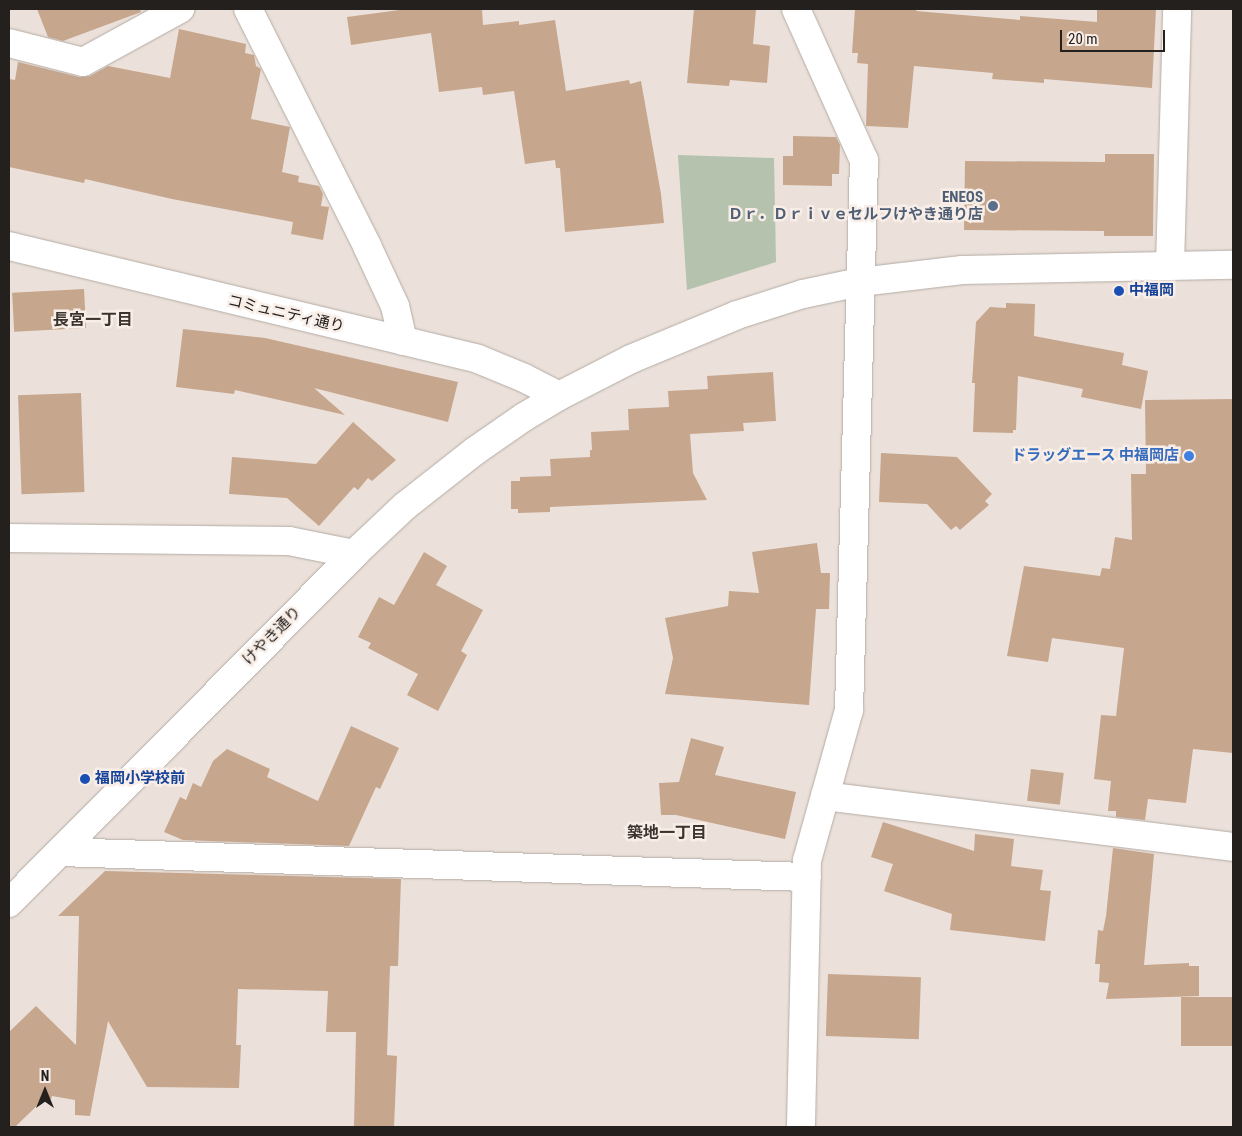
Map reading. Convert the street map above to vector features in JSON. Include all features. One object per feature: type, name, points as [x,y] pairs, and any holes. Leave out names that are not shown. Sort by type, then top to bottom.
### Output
[{"type":"street","points":[[9,43],[82,62],[180,9]]},
{"type":"street","points":[[248,9],[395,306],[403,341]]},
{"type":"street","points":[[796,9],[864,160],[849,710],[807,860],[801,1127]]},
{"type":"street","points":[[1170,266],[1177,9]]},
{"type":"street","name":"コミュニティ通り","points":[[9,246],[478,360],[524,378],[558,396]]},
{"type":"street","name":"けやき通り","points":[[9,903],[354,554],[405,506],[474,451],[558,396],[631,360],[737,315],[803,294],[860,282],[962,270],[1233,265]]},
{"type":"street","points":[[9,538],[289,541],[354,554]]},
{"type":"street","points":[[825,796],[1233,847]]},
{"type":"street","points":[[60,852],[807,877]]},
{"type":"green space","points":[[678,155],[774,158],[776,262],[687,290]]},
{"type":"building","points":[[37,9],[140,9],[141,12],[63,41],[48,37]]},
{"type":"building","points":[[407,9],[482,9],[483,25],[519,21],[519,25],[555,20],[566,91],[629,80],[630,84],[641,81],[661,194],[664,223],[565,232],[560,168],[556,168],[555,160],[525,164],[514,91],[483,95],[482,87],[439,92],[431,33],[351,45],[347,17]]},
{"type":"building","points":[[694,9],[756,9],[753,44],[770,46],[767,83],[730,80],[729,86],[687,83]]},
{"type":"building","points":[[855,9],[917,9],[916,11],[1020,20],[1020,16],[1097,22],[1097,9],[1156,9],[1152,88],[1044,79],[1044,83],[992,79],[993,73],[914,66],[908,128],[866,126],[868,64],[857,63],[858,53],[852,53]]},
{"type":"building","points":[[179,29],[246,44],[245,53],[254,55],[256,66],[261,69],[251,119],[290,127],[282,172],[299,176],[298,182],[319,186],[323,194],[321,206],[329,207],[323,240],[291,234],[293,222],[172,199],[85,179],[84,183],[9,167],[9,79],[15,80],[18,62],[79,77],[90,76],[108,66],[170,78]]},
{"type":"building","points":[[793,136],[836,137],[840,145],[839,174],[832,174],[832,186],[783,185],[783,156],[793,156]]},
{"type":"building","points":[[1105,154],[1154,154],[1153,236],[1104,236],[1104,231],[964,230],[965,161],[1105,162]]},
{"type":"building","points":[[84,289],[86,328],[14,332],[12,293]]},
{"type":"building","points":[[1006,303],[1035,304],[1034,336],[1124,353],[1122,365],[1148,371],[1141,409],[1081,397],[1083,389],[1018,376],[1016,430],[1013,430],[1013,433],[973,432],[975,383],[972,383],[976,322],[990,307],[1006,308]]},
{"type":"building","points":[[183,329],[265,338],[458,382],[448,422],[314,388],[345,415],[235,390],[234,394],[176,387]]},
{"type":"building","points":[[773,372],[776,421],[743,423],[744,431],[690,434],[693,473],[707,500],[550,507],[550,512],[518,513],[518,509],[511,509],[511,481],[520,481],[520,477],[551,476],[550,459],[590,457],[590,450],[592,450],[591,432],[629,430],[628,409],[669,407],[668,391],[708,389],[707,376]]},
{"type":"building","points":[[81,393],[84,492],[21,494],[18,395]]},
{"type":"building","points":[[1233,399],[1233,753],[1193,749],[1186,803],[1148,799],[1145,820],[1116,817],[1116,811],[1108,811],[1111,781],[1094,779],[1101,715],[1116,716],[1124,648],[1052,638],[1048,662],[1007,656],[1024,566],[1100,576],[1102,568],[1110,569],[1115,537],[1132,540],[1131,474],[1146,474],[1145,400]]},
{"type":"building","points":[[353,422],[396,460],[372,481],[368,478],[358,490],[354,487],[319,526],[287,498],[229,494],[232,457],[316,464]]},
{"type":"building","points":[[881,453],[957,457],[992,494],[985,501],[989,505],[960,530],[956,526],[951,530],[927,504],[879,502]]},
{"type":"building","points":[[817,543],[821,573],[830,573],[829,609],[816,609],[809,705],[665,694],[673,658],[665,618],[728,606],[729,591],[759,593],[752,552]]},
{"type":"building","points":[[424,552],[447,566],[436,585],[483,610],[461,651],[467,655],[438,711],[407,695],[418,674],[368,648],[371,643],[358,637],[379,597],[394,605]]},
{"type":"building","points":[[351,726],[399,748],[380,789],[376,787],[349,846],[183,840],[164,832],[180,797],[186,800],[193,783],[201,787],[213,761],[227,749],[270,769],[267,777],[318,801]]},
{"type":"building","points":[[691,738],[724,747],[715,775],[796,792],[785,839],[676,815],[661,815],[659,783],[679,782]]},
{"type":"building","points":[[1031,769],[1064,773],[1060,805],[1027,801]]},
{"type":"building","points":[[883,822],[974,851],[975,834],[1014,839],[1011,866],[1043,870],[1040,890],[1051,891],[1045,941],[950,930],[952,914],[884,891],[893,864],[871,857]]},
{"type":"building","points":[[1113,848],[1154,854],[1144,965],[1189,963],[1189,966],[1199,966],[1199,996],[1106,999],[1109,983],[1099,982],[1100,964],[1095,964],[1098,930],[1103,931],[1106,916]]},
{"type":"building","points":[[105,871],[401,879],[398,966],[390,966],[387,1055],[397,1056],[394,1127],[354,1127],[356,1032],[326,1032],[328,991],[238,989],[236,1045],[241,1045],[239,1088],[147,1087],[108,1021],[90,1116],[75,1115],[75,1100],[52,1096],[51,1099],[45,1098],[15,1127],[9,1127],[9,1032],[36,1006],[76,1045],[79,916],[58,916]]},
{"type":"building","points":[[828,974],[921,977],[919,1039],[826,1036]]},
{"type":"building","points":[[1181,997],[1233,997],[1233,1046],[1181,1046]]},
{"type":"place","name":"ENEOS Ｄｒ．Ｄｒｉｖｅセルフけやき通り店","points":[[993,206]]},
{"type":"place","name":"中福岡","points":[[1119,291]]},
{"type":"place","name":"ドラッグエース 中福岡店","points":[[1189,456]]},
{"type":"place","name":"福岡小学校前","points":[[85,779]]},
{"type":"district","name":"長宮一丁目","points":[[93,320]]},
{"type":"district","name":"築地一丁目","points":[[667,833]]}]
